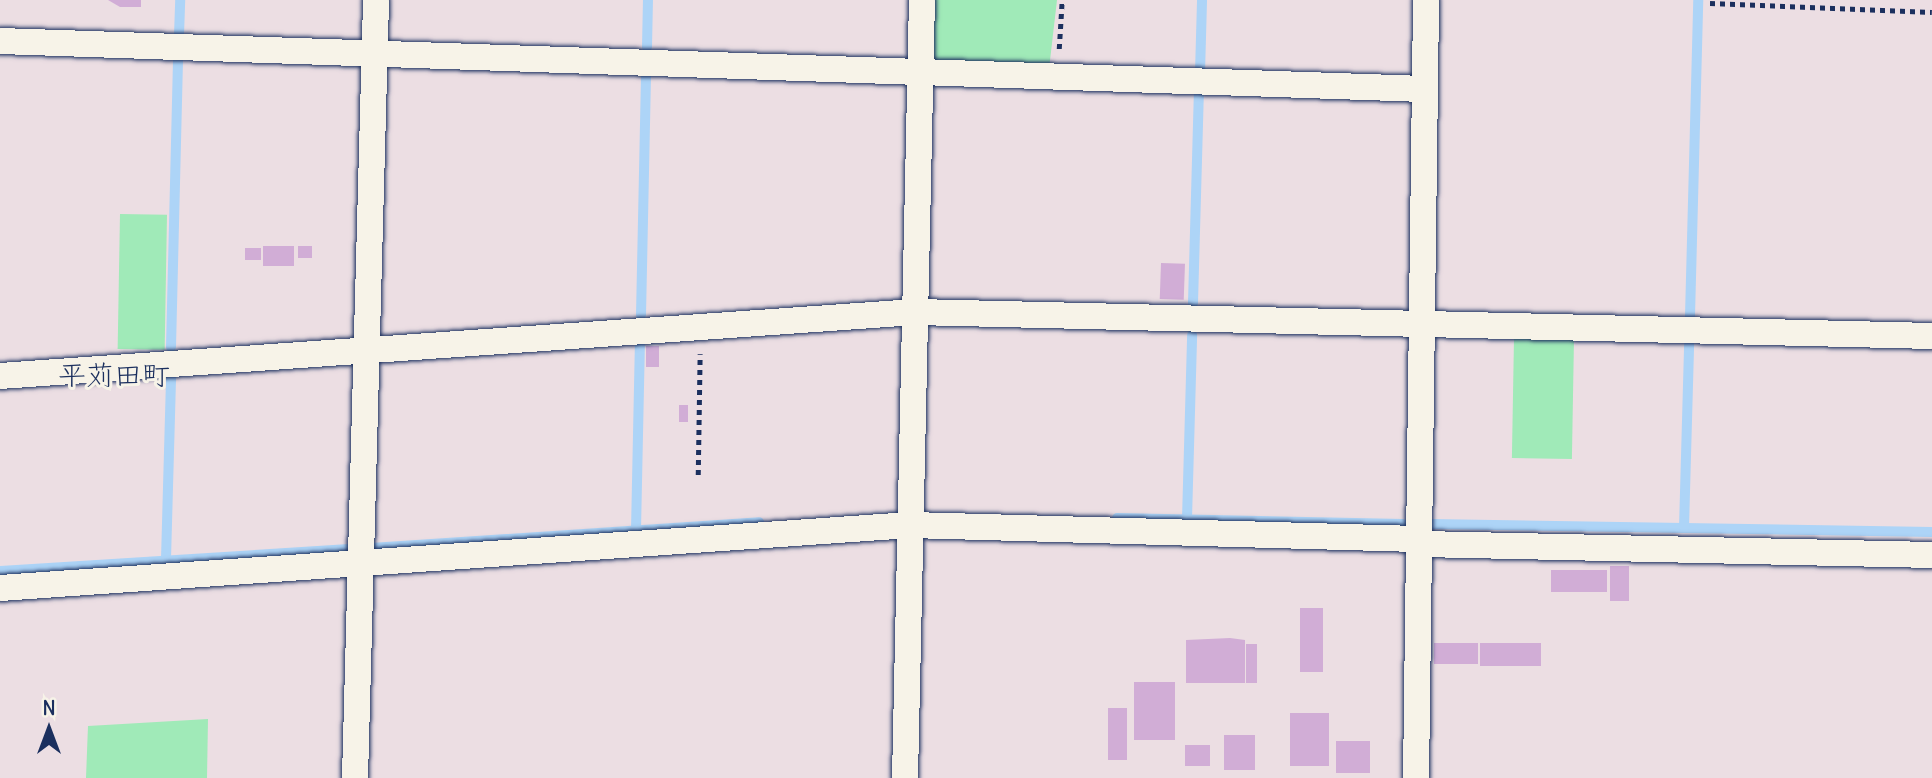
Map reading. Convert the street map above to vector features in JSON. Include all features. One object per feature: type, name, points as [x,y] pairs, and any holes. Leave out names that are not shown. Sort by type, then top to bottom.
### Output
[{"type":"street","points":[[355,778],[376,0]]},
{"type":"street","points":[[905,778],[922,0]]},
{"type":"street","points":[[1416,778],[1418,323],[1426,0]]},
{"type":"street","points":[[0,41],[374,50],[921,74],[1424,89]]},
{"type":"street","points":[[0,376],[366,348],[915,312],[1932,336]]},
{"type":"street","points":[[0,588],[911,525],[1932,555]]},
{"type":"path","points":[[1055,78],[1062,0]]},
{"type":"path","points":[[1710,3],[1932,12]]},
{"type":"path","points":[[698,475],[701,326]]},
{"type":"green space","points":[[932,0],[1057,0],[1049,69],[942,67],[931,56]]},
{"type":"green space","points":[[120,214],[167,215],[165,350],[118,349]]},
{"type":"green space","points":[[1514,338],[1574,339],[1572,459],[1512,458]]},
{"type":"green space","points":[[208,719],[207,778],[86,778],[88,726]]},
{"type":"building","points":[[108,0],[141,0],[141,7],[120,7]]},
{"type":"building","points":[[263,246],[294,246],[294,266],[263,266]]},
{"type":"building","points":[[298,246],[312,246],[312,258],[298,258]]},
{"type":"building","points":[[245,248],[261,248],[261,260],[245,260]]},
{"type":"building","points":[[1161,263],[1185,264],[1184,300],[1160,299]]},
{"type":"building","points":[[646,346],[659,346],[659,367],[646,367]]},
{"type":"building","points":[[679,405],[688,405],[688,422],[679,422]]},
{"type":"building","points":[[1610,566],[1629,566],[1629,601],[1610,601]]},
{"type":"building","points":[[1551,570],[1607,570],[1607,592],[1551,592]]},
{"type":"building","points":[[1300,608],[1323,608],[1323,672],[1300,672]]},
{"type":"building","points":[[1186,640],[1245,640],[1245,683],[1186,683]]},
{"type":"building","points":[[1434,643],[1478,643],[1478,664],[1434,664]]},
{"type":"building","points":[[1480,643],[1541,643],[1541,666],[1480,666]]},
{"type":"building","points":[[1246,644],[1257,644],[1257,683],[1246,683]]},
{"type":"building","points":[[1134,682],[1175,682],[1175,740],[1134,740]]},
{"type":"building","points":[[1108,708],[1127,708],[1127,760],[1108,760]]},
{"type":"building","points":[[1290,713],[1329,713],[1329,766],[1290,766]]},
{"type":"building","points":[[1224,735],[1255,735],[1255,770],[1224,770]]},
{"type":"building","points":[[1336,741],[1370,741],[1370,773],[1336,773]]},
{"type":"building","points":[[1185,745],[1210,745],[1210,766],[1185,766]]},
{"type":"waterway","points":[[179,35],[180,0]]},
{"type":"waterway","points":[[647,47],[648,0]]},
{"type":"waterway","points":[[1200,73],[1202,0]]},
{"type":"waterway","points":[[1690,316],[1698,0]]},
{"type":"waterway","points":[[171,347],[178,56]]},
{"type":"waterway","points":[[641,315],[646,71]]},
{"type":"waterway","points":[[1193,303],[1199,92]]},
{"type":"waterway","points":[[1187,519],[1192,335]]},
{"type":"waterway","points":[[636,530],[640,343]]},
{"type":"waterway","points":[[1684,528],[1689,344]]},
{"type":"waterway","points":[[166,559],[171,378]]},
{"type":"waterway","points":[[1117,518],[1403,524]]},
{"type":"waterway","points":[[371,548],[759,522]]},
{"type":"waterway","points":[[1430,524],[1932,532]]},
{"type":"waterway","points":[[0,571],[349,549]]},
{"type":"district","name":"平苅田町","points":[[114,375]]}]
